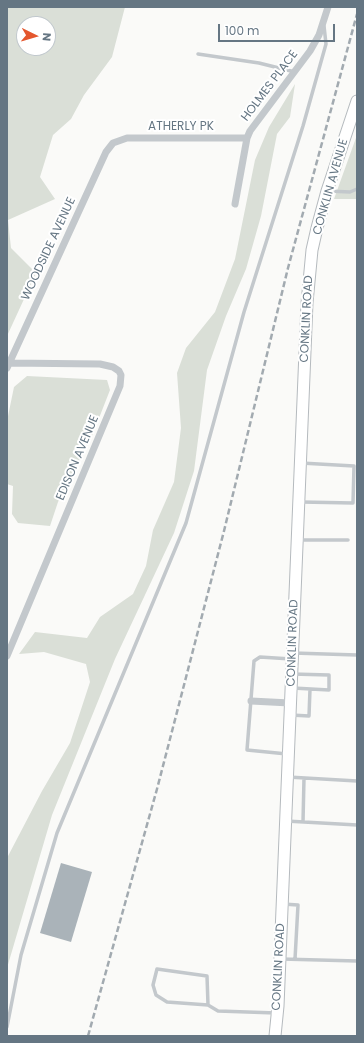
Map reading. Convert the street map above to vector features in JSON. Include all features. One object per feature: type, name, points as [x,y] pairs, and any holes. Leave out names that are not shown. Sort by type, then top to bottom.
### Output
[{"type":"main road","name":"CONKLIN AVENUE","points":[[312,250],[327,191],[357,102]]},
{"type":"main road","name":"CONKLIN ROAD","points":[[275,1036],[280,959],[307,303],[312,250]]},
{"type":"street","name":"HOLMES PLACE","points":[[235,204],[247,138],[310,51],[324,23],[328,7]]},
{"type":"street","name":"ATHERLY PK","points":[[116,141],[127,138],[247,138]]},
{"type":"street","name":"WOODSIDE AVENUE","points":[[8,366],[106,152],[116,141]]},
{"type":"street","name":"EDISON AVENUE","points":[[7,656],[120,386],[121,375],[119,371],[113,367],[100,364],[8,366]]},
{"type":"street","points":[[251,701],[290,703]]},
{"type":"lane","points":[[7,1027],[21,955],[57,833],[186,523],[244,312],[303,126],[326,44],[324,23]]},
{"type":"lane","points":[[198,54],[259,63],[295,72]]},
{"type":"lane","points":[[327,191],[350,192],[357,189]]},
{"type":"lane","points":[[298,502],[353,503],[354,466],[300,463]]},
{"type":"lane","points":[[297,540],[348,540]]},
{"type":"lane","points":[[288,754],[247,750],[254,661],[260,657],[357,655]]},
{"type":"lane","points":[[291,674],[328,675],[329,690],[291,688]]},
{"type":"lane","points":[[290,715],[309,716],[310,689]]},
{"type":"lane","points":[[287,777],[357,782]]},
{"type":"lane","points":[[303,822],[304,778]]},
{"type":"lane","points":[[285,821],[357,825]]},
{"type":"lane","points":[[282,904],[298,905],[295,959]]},
{"type":"lane","points":[[280,959],[357,961]]},
{"type":"lane","points":[[208,1005],[207,976],[157,969],[153,985],[156,995],[167,1002],[208,1005],[218,1011],[277,1013]]},
{"type":"shaded area","points":[[7,7],[125,7],[112,57],[84,95],[71,119],[53,135],[40,177],[55,199],[8,220],[11,248],[36,273],[7,336]]},
{"type":"shaded area","points":[[295,84],[290,117],[277,134],[261,216],[246,269],[226,316],[207,370],[194,471],[174,533],[115,659],[52,815],[7,968],[7,858],[42,791],[70,743],[90,682],[86,664],[44,652],[19,654],[35,632],[87,638],[100,617],[133,594],[146,566],[153,530],[174,482],[181,428],[177,373],[186,348],[215,312],[235,259],[255,160],[269,127]]},
{"type":"shaded area","points":[[357,135],[357,199],[334,199]]},
{"type":"shaded area","points":[[27,376],[107,380],[110,390],[92,436],[58,502],[50,526],[18,523],[12,514],[13,486],[7,484],[7,421],[14,387]]},
{"type":"building","points":[[61,863],[92,872],[71,942],[40,933]]},
{"type":"railway","points":[[88,1036],[157,789],[224,531],[288,268],[357,14]]}]
